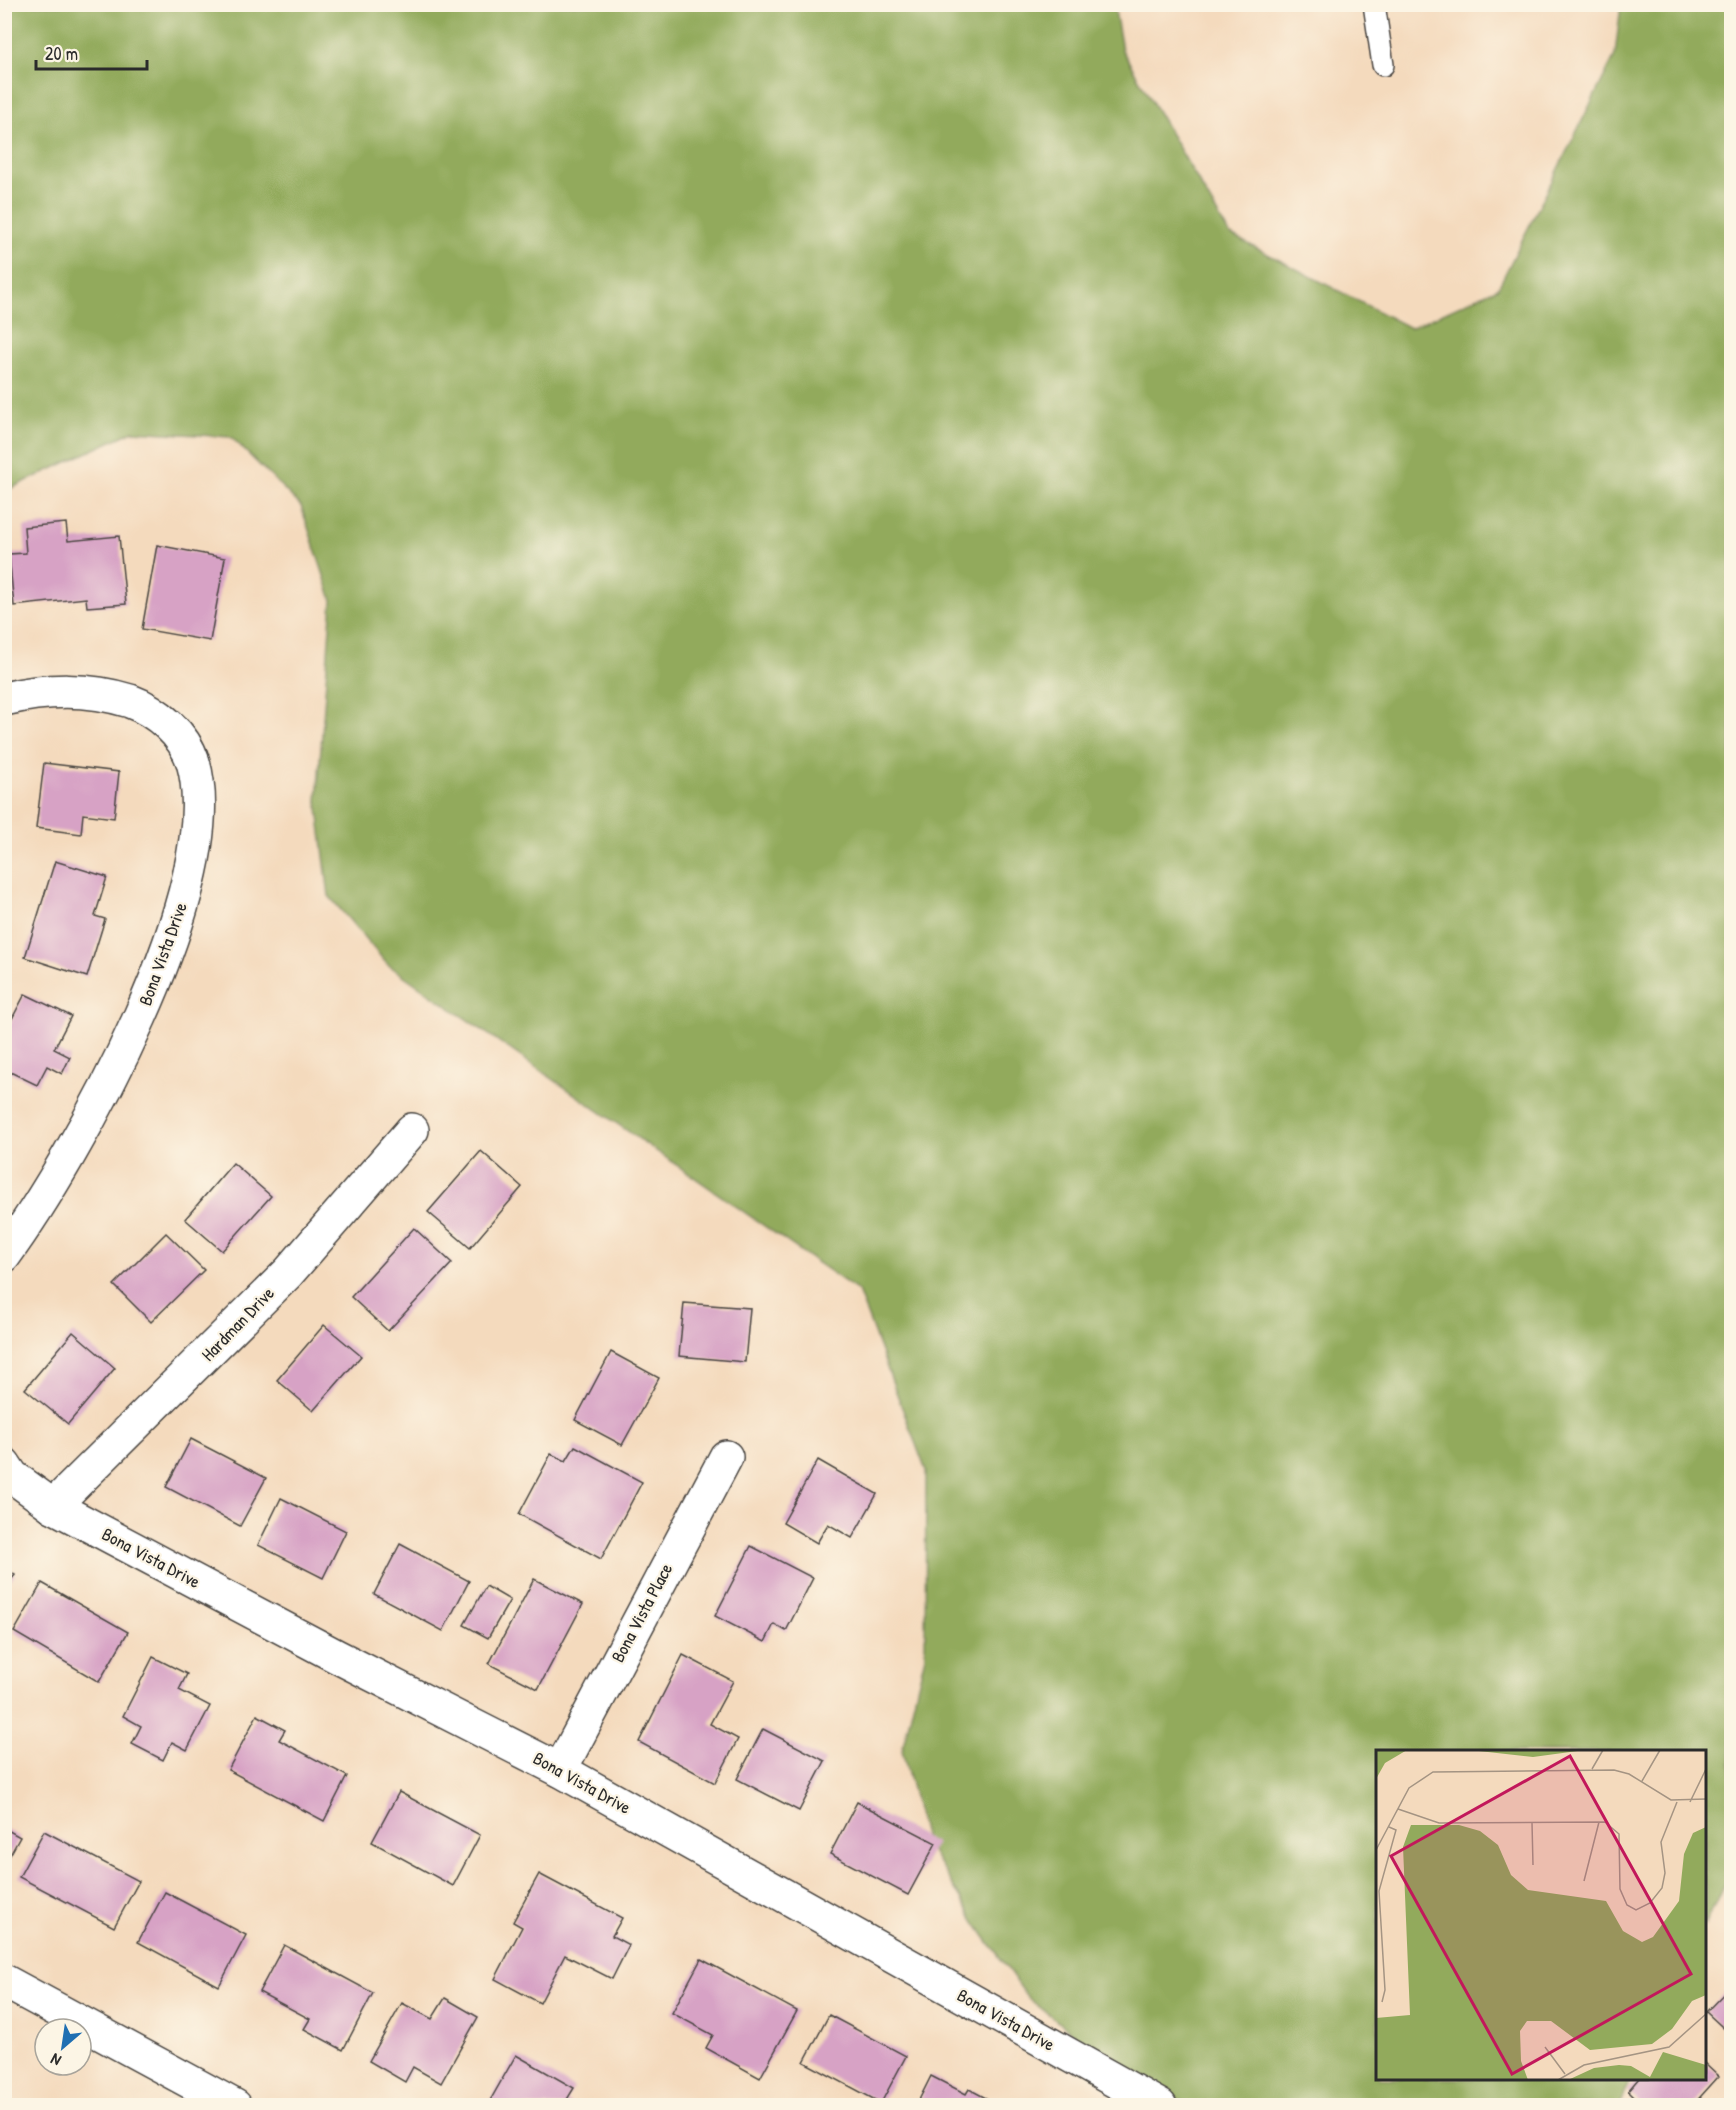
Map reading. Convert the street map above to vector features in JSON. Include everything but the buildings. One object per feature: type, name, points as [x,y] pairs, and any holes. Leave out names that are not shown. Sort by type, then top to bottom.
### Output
[{"type":"street","name":"Bona Vista Drive","points":[[4,699],[45,692],[94,692],[146,707],[165,721],[192,759],[196,775],[197,817],[178,922],[139,1021],[53,1185],[4,1256]]},
{"type":"street","name":"Hardman Drive","points":[[53,1506],[288,1273],[412,1130]]},
{"type":"street","name":"Bona Vista Place","points":[[560,1770],[726,1458]]},
{"type":"street","name":"Bona Vista Drive","points":[[4,1464],[12,1476],[53,1506],[560,1770],[1160,2106]]},
{"type":"street","points":[[4,1982],[235,2106]]},
{"type":"lane","points":[[1374,4],[1383,65]]},
{"type":"green space","points":[[4,5],[1114,5],[1122,50],[1229,234],[1410,328],[1498,288],[1615,55],[1621,5],[1731,5],[1731,1869],[1706,1924],[1706,1750],[1376,1750],[1376,2080],[1632,2080],[1619,2105],[1189,2105],[1107,2060],[1028,1998],[975,1922],[925,1840],[902,1750],[925,1656],[926,1471],[858,1291],[387,964],[329,896],[317,800],[332,600],[301,506],[231,437],[133,431],[5,491]]}]
